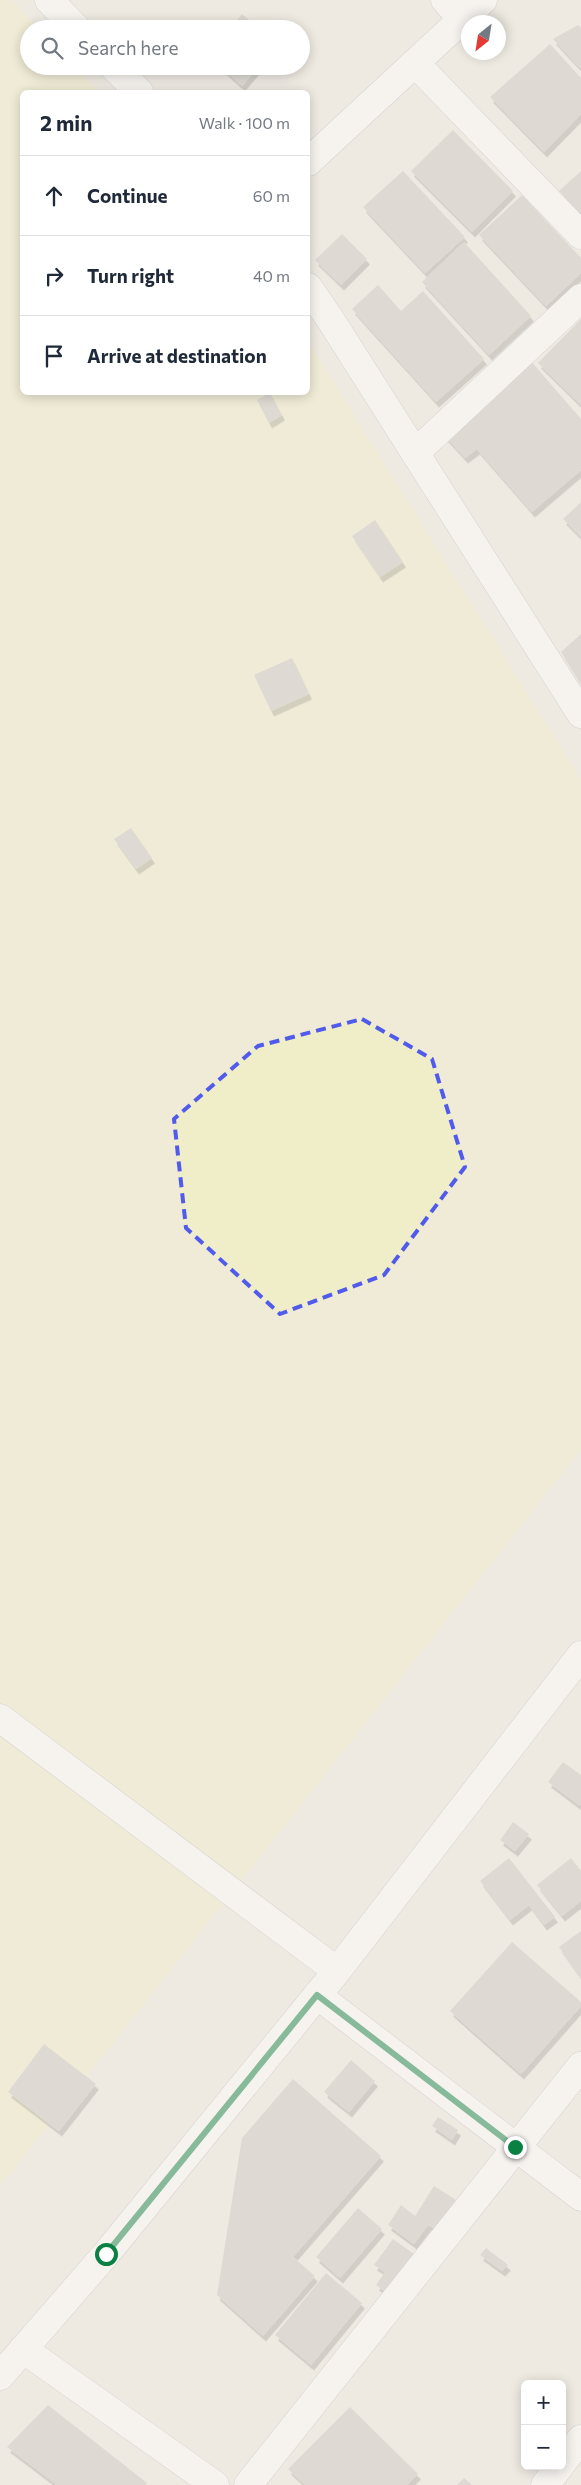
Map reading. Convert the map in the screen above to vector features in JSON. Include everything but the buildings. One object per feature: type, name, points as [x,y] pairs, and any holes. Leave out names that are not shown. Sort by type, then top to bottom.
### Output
[{"type":"street","points":[[49,0],[68,20]]},
{"type":"street","points":[[310,160],[415,63],[453,10],[483,0]]},
{"type":"street","points":[[415,63],[581,235]]},
{"type":"street","points":[[122,75],[137,90]]},
{"type":"street","points":[[310,290],[581,714]]},
{"type":"street","points":[[415,454],[581,298]]},
{"type":"street","points":[[0,2376],[106,2254],[337,1971],[579,1662]]},
{"type":"street","points":[[0,1718],[337,1971]]},
{"type":"street","points":[[317,1995],[581,2197]]},
{"type":"street","points":[[248,2485],[581,2066]]},
{"type":"street","points":[[23,2348],[215,2485]]},
{"type":"street","points":[[566,2458],[581,2439]]},
{"type":"highlighted area","points":[[362,1019],[432,1059],[465,1167],[384,1275],[280,1314],[186,1228],[174,1119],[258,1046]]},
{"type":"sand","points":[[0,0],[12,0],[31,20],[20,20],[20,75],[83,75],[97,90],[20,90],[20,395],[310,395],[310,344],[581,779],[581,1450],[0,2187]]},
{"type":"route","points":[[106,2254],[317,1995],[515,2147]]}]
